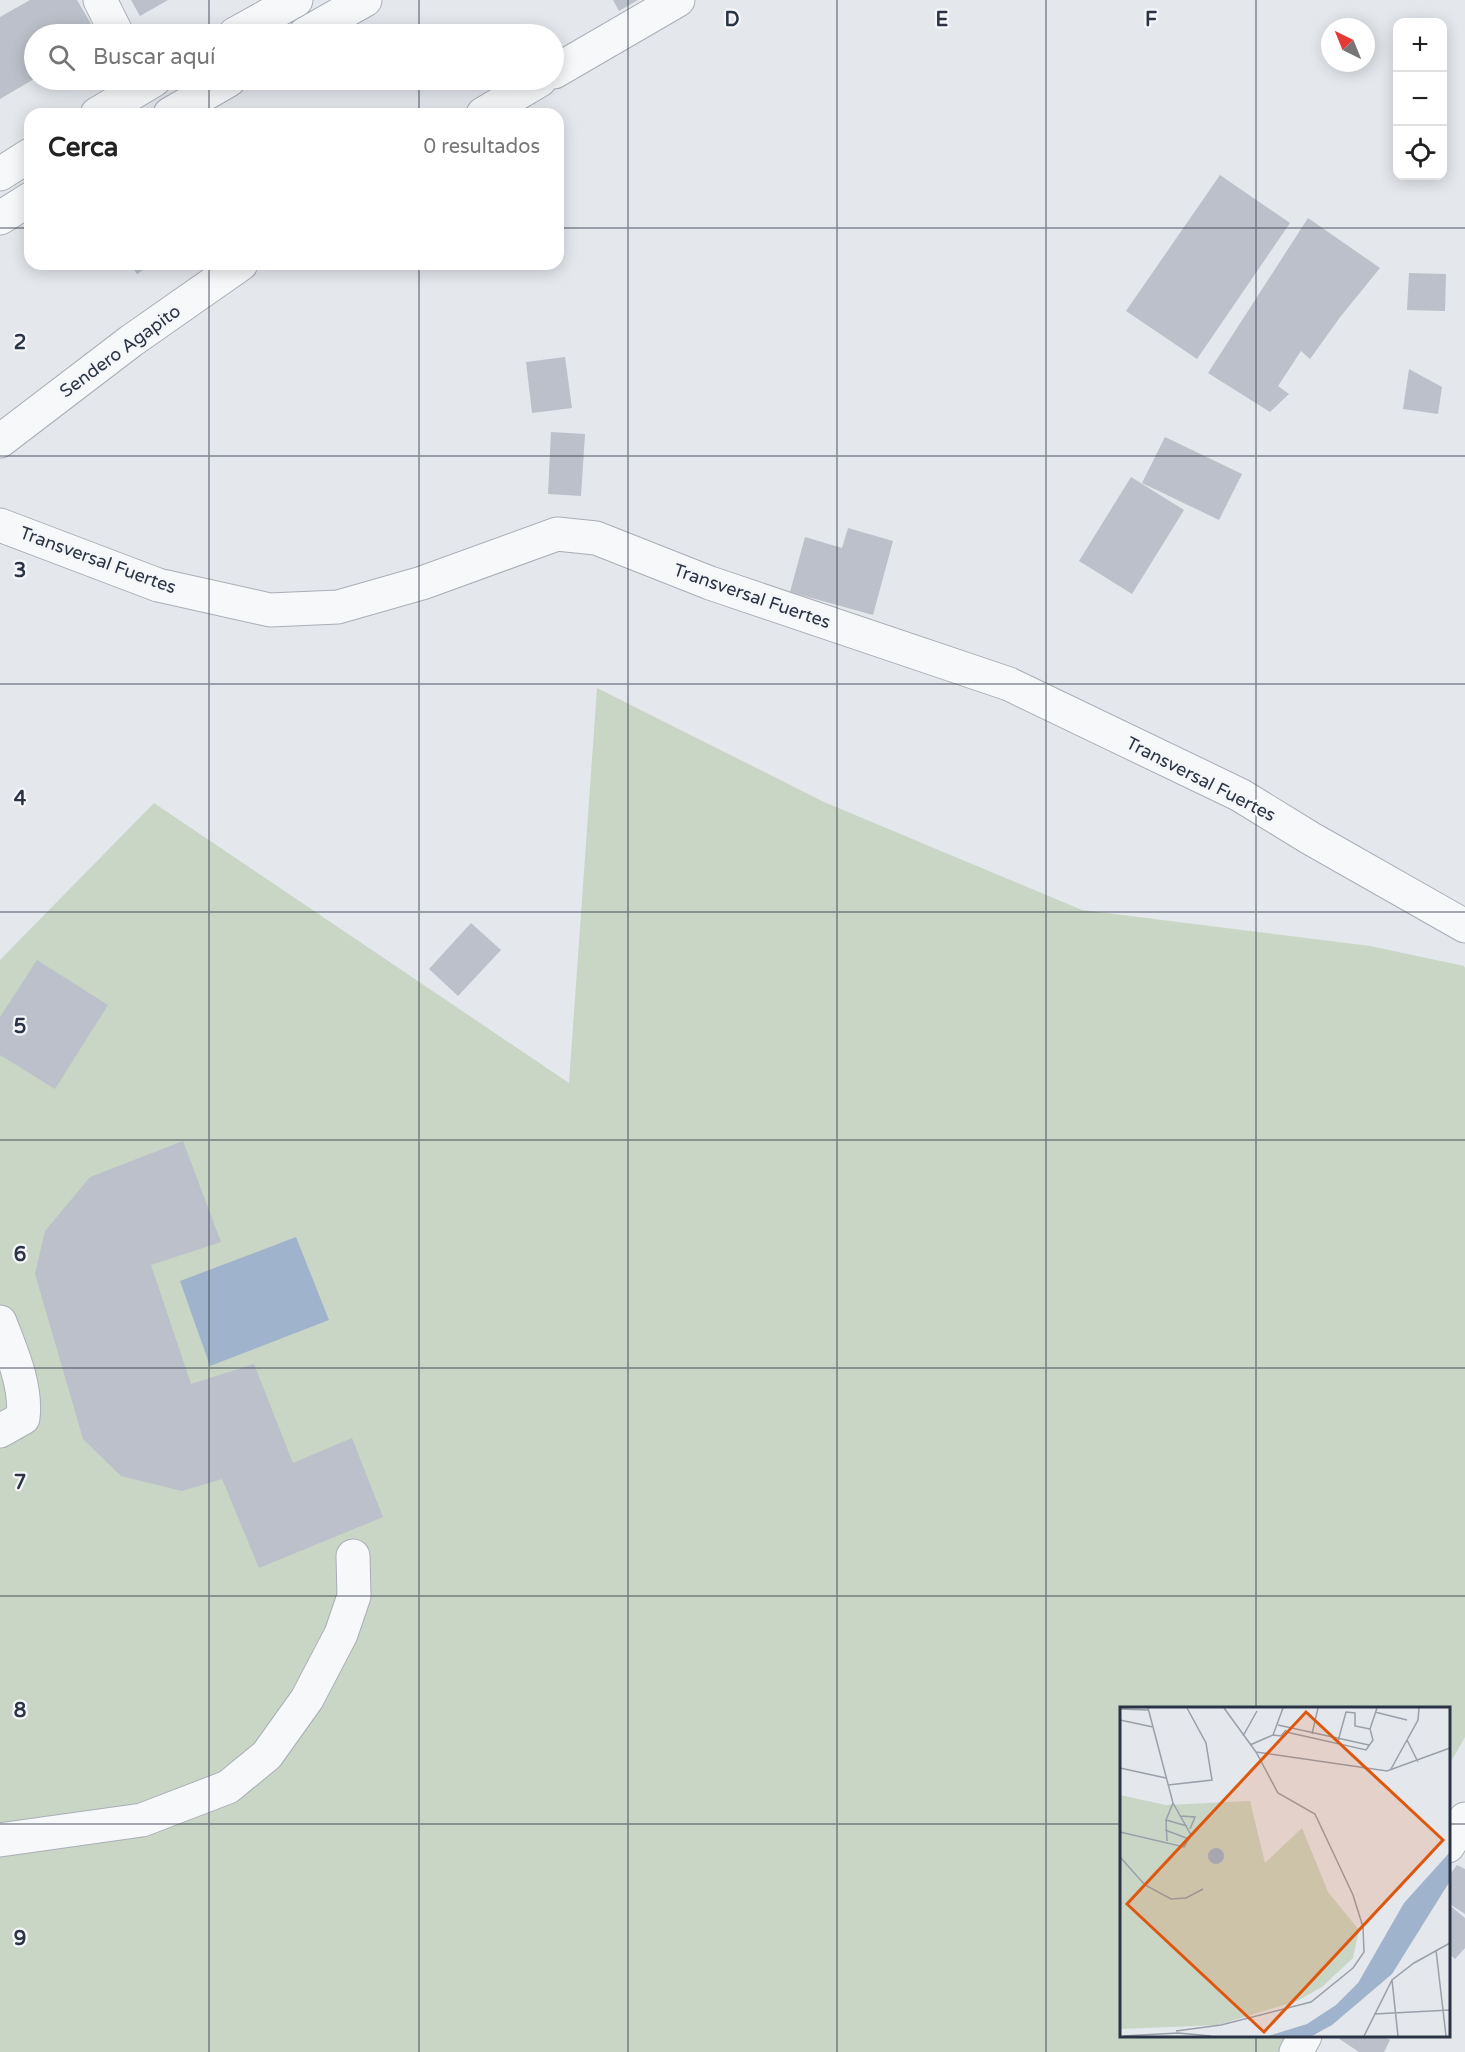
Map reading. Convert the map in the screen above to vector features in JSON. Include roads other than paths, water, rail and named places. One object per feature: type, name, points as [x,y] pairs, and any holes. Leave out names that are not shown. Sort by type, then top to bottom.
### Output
[{"type":"street","points":[[100,0],[112,24]]},
{"type":"street","points":[[253,24],[296,0]]},
{"type":"street","points":[[564,66],[678,0]]},
{"type":"street","points":[[319,24],[348,4]]},
{"type":"street","points":[[106,108],[133,90]]},
{"type":"street","points":[[151,90],[158,108]]},
{"type":"street","points":[[180,108],[212,90]]},
{"type":"street","points":[[493,108],[523,90]]},
{"type":"street","points":[[0,174],[24,159]]},
{"type":"street","points":[[0,218],[24,203]]},
{"type":"street","name":"Sendero Agapito","points":[[0,441],[131,341],[232,270]]},
{"type":"street","name":"Transversal Fuertes","points":[[0,525],[158,585],[270,610],[338,607],[422,583],[557,534],[596,538],[710,583],[1009,684],[1240,795],[1310,838],[1465,926]]},
{"type":"street","points":[[0,1431],[23,1418],[25,1402],[4,1342]]},
{"type":"street","points":[[0,1840],[142,1820],[228,1787],[267,1755],[307,1699],[341,1634],[354,1596],[354,1556]]},
{"type":"street","points":[[1450,1844],[1465,1819]]},
{"type":"street","points":[[1296,2052],[1304,2037]]},
{"type":"water","points":[[296,1237],[329,1320],[210,1366],[180,1281]]}]
